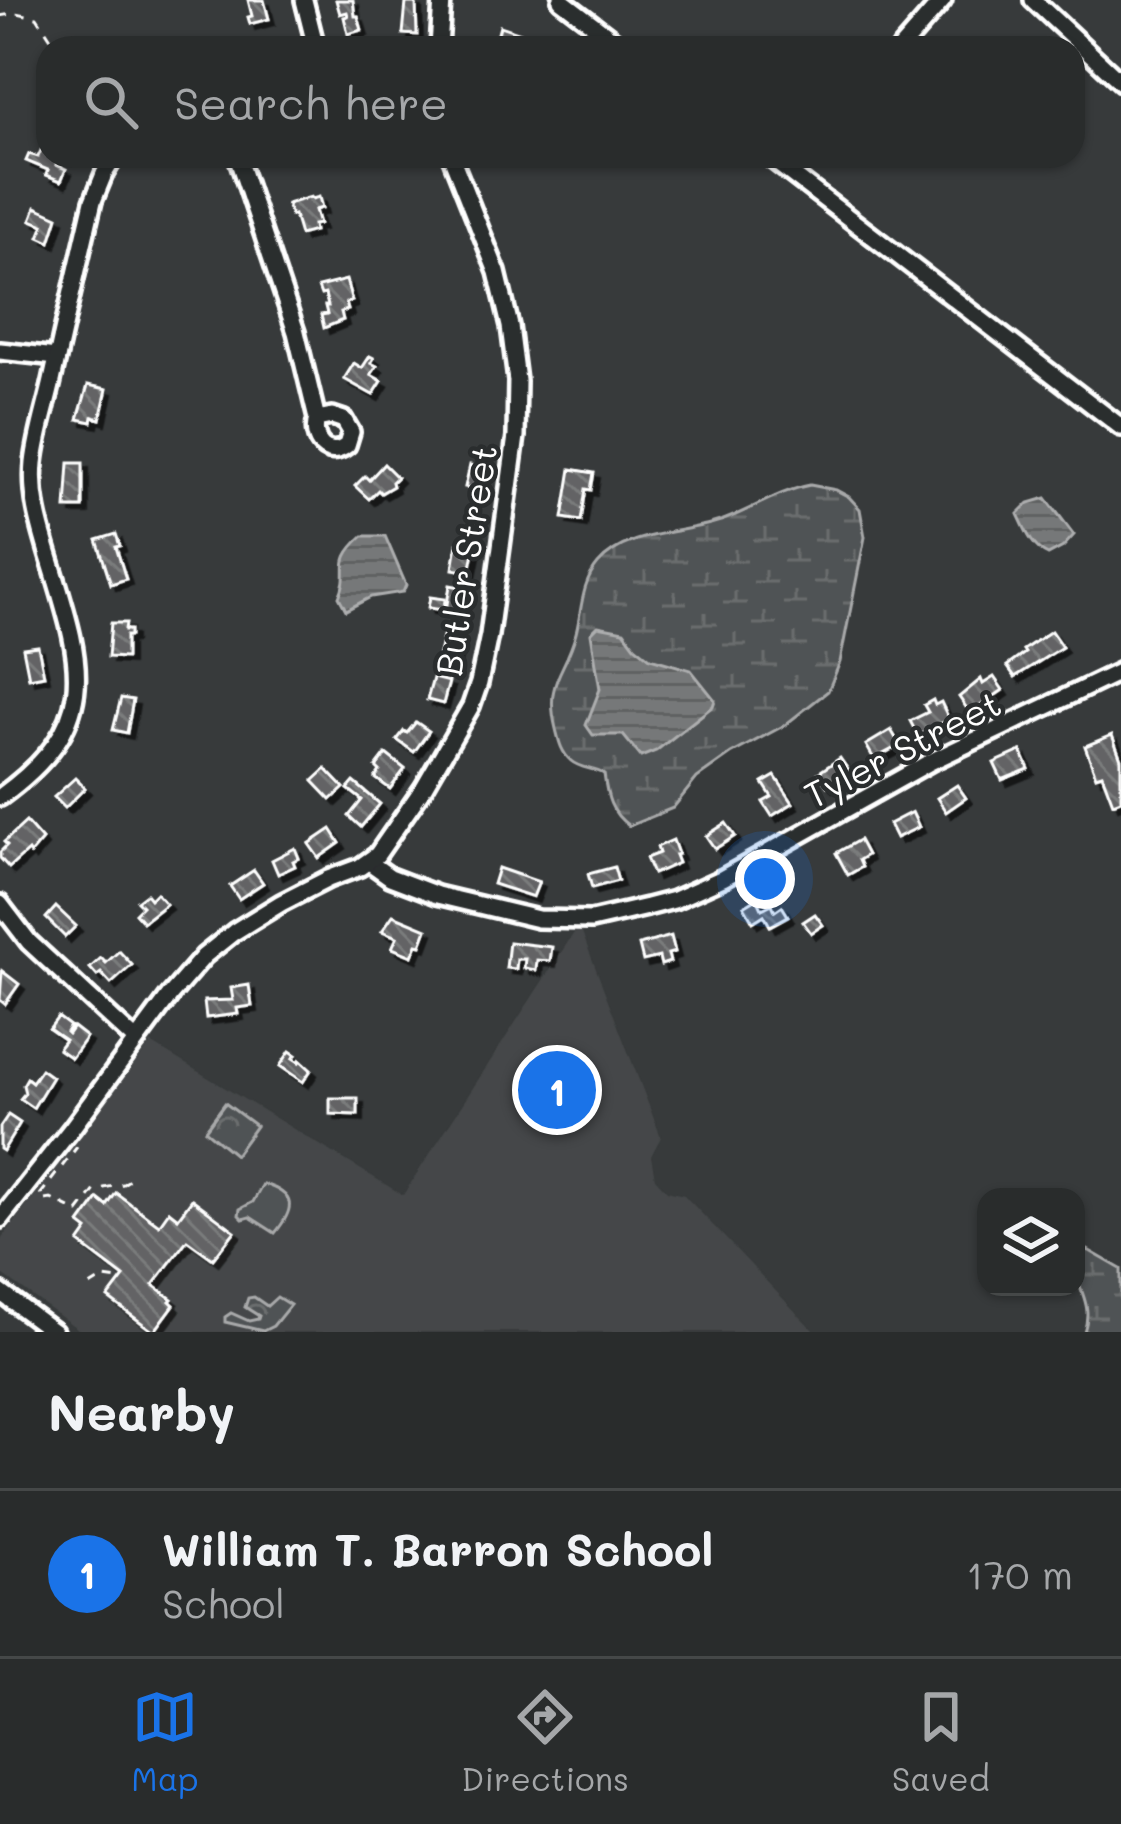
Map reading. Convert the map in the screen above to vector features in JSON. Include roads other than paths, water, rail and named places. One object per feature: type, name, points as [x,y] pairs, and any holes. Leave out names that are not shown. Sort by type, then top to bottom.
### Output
[{"type":"street","points":[[304,0],[313,36]]},
{"type":"street","points":[[440,36],[442,0]]},
{"type":"street","points":[[561,0],[608,36]]},
{"type":"street","points":[[912,36],[943,0]]},
{"type":"street","points":[[1033,0],[1072,36]]},
{"type":"street","points":[[1085,48],[1121,82]]},
{"type":"street","points":[[0,797],[50,753],[70,717],[77,690],[75,648],[37,517],[36,449],[93,201],[108,168]]},
{"type":"street","points":[[241,168],[296,332],[317,419]]},
{"type":"street","name":"Butler Street","points":[[0,1219],[188,973],[218,943],[307,889],[369,862],[412,806],[471,706],[484,663],[512,464],[517,381],[497,272],[456,168]]},
{"type":"street","points":[[784,168],[1121,427]]},
{"type":"street","points":[[791,173],[795,168]]},
{"type":"street","points":[[0,351],[57,357]]},
{"type":"street","name":"Tyler Street","points":[[369,862],[390,877],[437,895],[538,919],[591,920],[647,907],[723,878],[930,762],[1121,671]]},
{"type":"street","points":[[0,906],[29,942],[136,1041]]},
{"type":"street","points":[[0,1292],[54,1332]]},
{"type":"place","name":"William T. Barron School","points":[[557,1090]]}]
